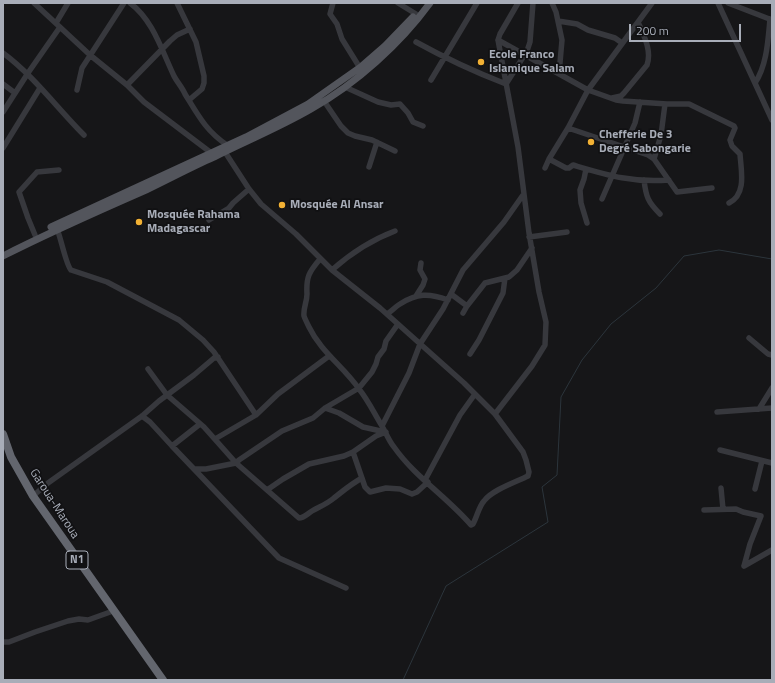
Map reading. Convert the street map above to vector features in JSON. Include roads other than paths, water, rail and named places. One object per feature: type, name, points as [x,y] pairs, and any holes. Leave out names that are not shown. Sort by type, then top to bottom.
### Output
[{"type":"highway","name":"Garoua-Maroua","points":[[3,434],[11,457],[33,496],[163,680]]},
{"type":"main road","points":[[226,148],[308,104],[360,68],[386,46],[416,14],[424,3]]},
{"type":"main road","points":[[3,251],[68,218],[306,112],[346,87],[372,65],[420,17],[430,3]]},
{"type":"main road","points":[[3,256],[57,229],[147,189],[213,154]]},
{"type":"street","points":[[34,3],[90,55],[127,85],[144,102],[213,154]]},
{"type":"street","points":[[3,112],[58,25],[68,3]]},
{"type":"street","points":[[77,90],[82,68],[124,3]]},
{"type":"street","points":[[130,3],[141,12],[151,27],[175,78],[205,126],[226,148],[249,189],[261,204],[296,234],[332,270],[387,314],[475,394],[495,414],[523,452],[529,472],[528,476],[500,489],[483,501],[478,515],[472,525],[404,460],[393,446],[359,388],[329,356],[312,332],[304,316],[304,305],[307,295],[307,279],[310,271],[320,259]]},
{"type":"street","points":[[177,3],[199,49],[204,83],[198,93],[189,100]]},
{"type":"street","points":[[333,3],[330,14],[337,24],[342,39],[360,68]]},
{"type":"street","points":[[398,3],[416,14]]},
{"type":"street","points":[[495,414],[532,366],[545,345],[546,322],[529,237],[518,147],[498,40],[518,3]]},
{"type":"street","points":[[506,84],[526,56],[530,42],[533,3]]},
{"type":"street","points":[[552,3],[562,40],[559,74]]},
{"type":"street","points":[[545,168],[548,159],[568,128],[588,90],[652,3]]},
{"type":"street","points":[[718,3],[772,120]]},
{"type":"street","points":[[728,3],[771,20],[765,55],[759,76],[755,83]]},
{"type":"street","points":[[431,80],[474,4]]},
{"type":"street","points":[[558,21],[577,24],[588,30],[614,38],[622,43]]},
{"type":"street","points":[[622,98],[647,65],[649,60],[648,50],[638,22]]},
{"type":"street","points":[[127,85],[173,38],[190,29]]},
{"type":"street","points":[[498,40],[588,90],[612,99],[622,98],[640,102],[689,104],[734,126],[735,128],[730,140],[732,146],[740,154],[741,183],[736,198],[729,203]]},
{"type":"street","points":[[416,42],[443,58],[506,84]]},
{"type":"street","points":[[3,53],[28,73],[84,135]]},
{"type":"street","points":[[3,84],[15,93]]},
{"type":"street","points":[[346,87],[378,102],[391,105],[400,104],[408,113],[413,122],[423,126]]},
{"type":"street","points":[[3,148],[40,88]]},
{"type":"street","points":[[324,101],[341,126],[348,133],[377,142],[395,151]]},
{"type":"street","points":[[602,199],[635,123],[640,102]]},
{"type":"street","points":[[654,159],[661,135],[665,104]]},
{"type":"street","points":[[568,128],[648,155],[654,159],[679,192],[712,188]]},
{"type":"street","points":[[369,167],[377,142]]},
{"type":"street","points":[[548,159],[566,168],[573,165],[623,179],[669,180]]},
{"type":"street","points":[[586,169],[580,190],[581,203],[587,223]]},
{"type":"street","points":[[35,235],[19,192],[37,172],[59,170]]},
{"type":"street","points":[[644,180],[646,196],[651,205],[660,214]]},
{"type":"street","points":[[209,220],[229,208],[249,189]]},
{"type":"street","points":[[382,426],[409,373],[420,344],[449,297],[463,270],[504,222],[523,194]]},
{"type":"street","points":[[57,229],[62,241],[67,267],[71,270],[103,280],[179,320],[203,340],[218,357],[256,415]]},
{"type":"street","points":[[332,270],[345,259],[380,236],[395,231]]},
{"type":"street","points":[[529,237],[568,232]]},
{"type":"street","points":[[463,313],[485,283],[509,277],[517,270],[532,248]]},
{"type":"street","points":[[416,296],[425,279],[420,270],[421,263]]},
{"type":"street","points":[[470,354],[479,340],[502,294],[505,278]]},
{"type":"street","points":[[387,314],[412,296],[429,295],[449,297],[467,306]]},
{"type":"street","points":[[194,469],[236,463],[282,431],[314,418],[325,408],[359,388],[372,372],[378,357],[384,349],[387,338],[398,324]]},
{"type":"street","points":[[749,338],[768,354],[772,355]]},
{"type":"street","points":[[215,439],[248,421],[278,394],[329,356]]},
{"type":"street","points":[[33,496],[48,483],[142,416],[214,358],[218,357]]},
{"type":"street","points":[[148,369],[168,394],[215,439],[236,463],[284,507],[301,518],[324,505],[342,490],[362,478]]},
{"type":"street","points":[[759,409],[772,388]]},
{"type":"street","points":[[353,452],[364,487],[370,492],[386,488],[400,489],[412,494],[417,492],[426,481],[460,415],[475,394]]},
{"type":"street","points":[[325,408],[339,413],[363,427],[386,432]]},
{"type":"street","points":[[716,412],[772,408]]},
{"type":"street","points":[[142,416],[150,422],[279,558],[346,588]]},
{"type":"street","points":[[172,446],[200,424]]},
{"type":"street","points":[[267,490],[309,464],[344,456],[353,452],[376,436],[386,432]]},
{"type":"street","points":[[720,450],[772,464]]},
{"type":"street","points":[[755,489],[762,461]]},
{"type":"street","points":[[721,488],[723,509]]},
{"type":"street","points":[[704,510],[736,509],[742,512],[761,516],[750,544],[744,566],[772,550]]},
{"type":"street","points":[[3,642],[9,642],[68,621],[79,619],[88,620],[113,611]]},
{"type":"waterway","points":[[403,680],[446,586],[548,522],[542,487],[557,475],[561,397],[582,360],[611,324],[656,288],[684,256],[719,250],[772,259]]},
{"type":"place","name":"Ecole Franco Islamique Salam","points":[[481,62]]},
{"type":"place","name":"Chefferie De 3 Degré Sabongarie","points":[[591,142]]},
{"type":"place","name":"Mosquée Al Ansar","points":[[282,205]]},
{"type":"place","name":"Mosquée Rahama Madagascar","points":[[139,222]]}]
